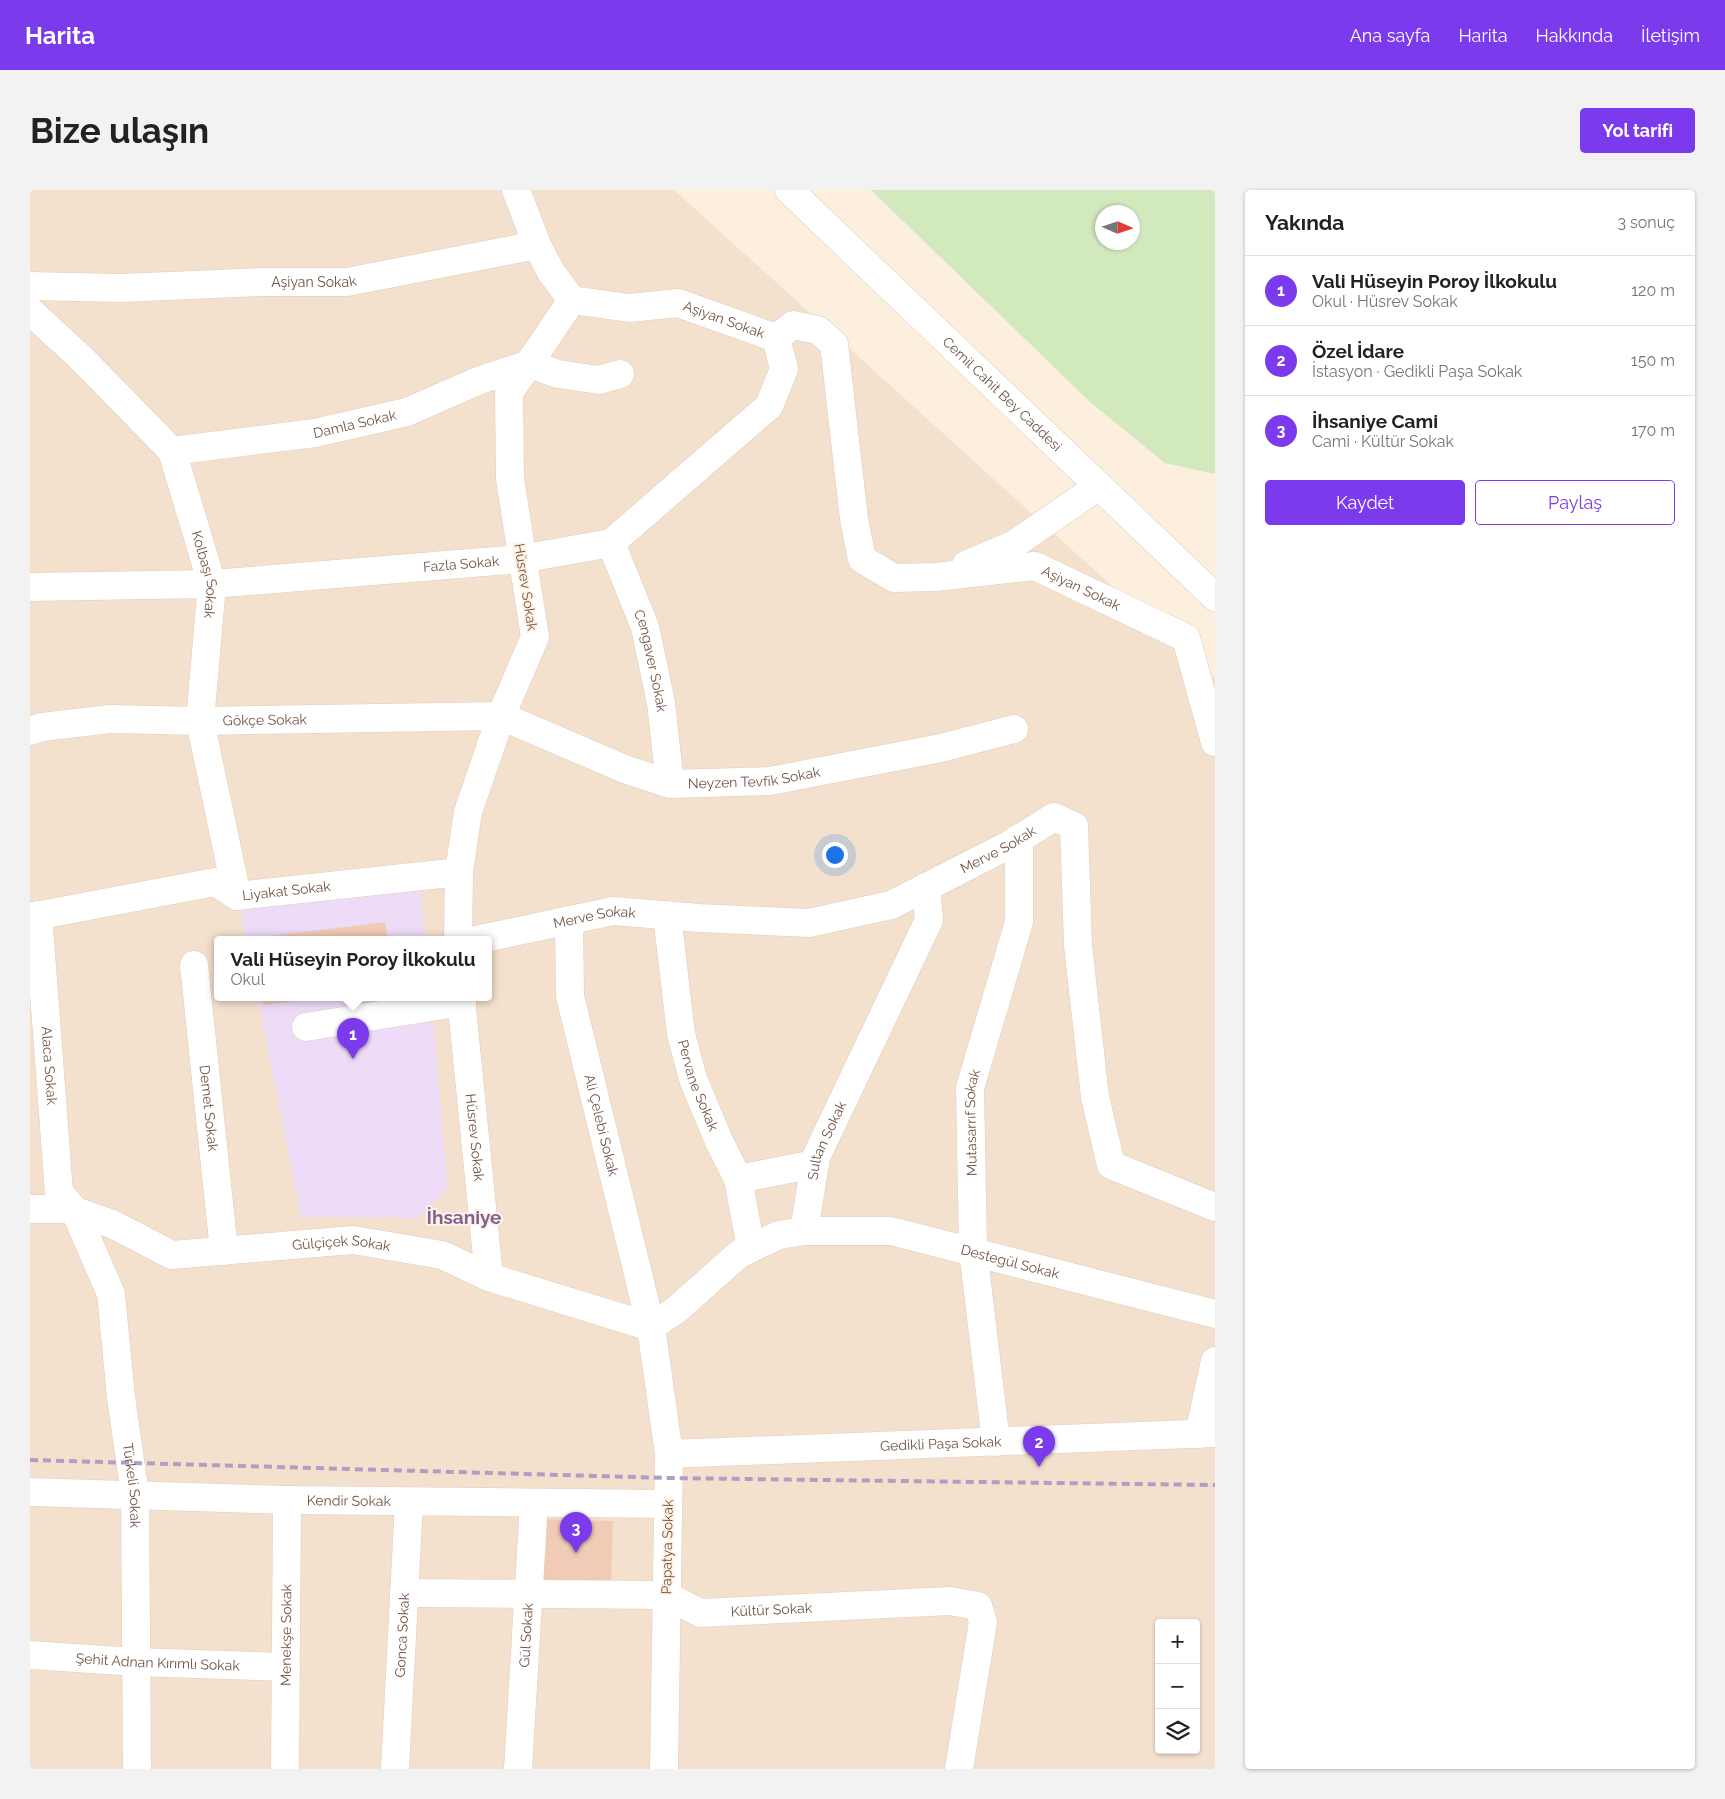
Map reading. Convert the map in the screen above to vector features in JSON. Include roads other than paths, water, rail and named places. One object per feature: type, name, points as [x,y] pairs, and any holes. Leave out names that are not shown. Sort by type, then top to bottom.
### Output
[{"type":"street","points":[[516,190],[537,245],[552,272],[572,300]]},
{"type":"street","name":"Cemil Cahit Bey Caddesi","points":[[789,190],[1215,597]]},
{"type":"street","name":"Aşiyan Sokak","points":[[30,286],[121,288],[261,282],[347,282],[537,245]]},
{"type":"street","name":"Aşiyan Sokak","points":[[572,300],[629,308],[678,303],[776,338],[793,325],[818,330],[834,344],[854,519],[862,559],[894,578],[936,577],[1034,566],[1186,638],[1215,742]]},
{"type":"street","name":"Hüsrev Sokak","points":[[458,936],[459,872],[468,812],[501,716],[535,637],[521,559],[510,479],[509,393],[572,300]]},
{"type":"street","name":"Kolbaşı Sokak","points":[[30,311],[81,358],[172,451],[212,584],[200,721],[237,896]]},
{"type":"street","points":[[611,543],[769,406],[784,369],[776,338]]},
{"type":"street","points":[[530,364],[558,374],[599,380],[620,374]]},
{"type":"street","name":"Damla Sokak","points":[[172,451],[315,434],[407,412],[480,380],[530,364]]},
{"type":"street","points":[[936,577],[1013,545],[1100,486]]},
{"type":"street","name":"Fazla Sokak","points":[[30,587],[212,584],[521,559],[611,543]]},
{"type":"street","name":"Cengaver Sokak","points":[[611,543],[645,627],[661,703],[670,784]]},
{"type":"street","name":"Neyzen Tevfik Sokak","points":[[501,716],[627,770],[670,784],[770,780],[941,748],[1014,729]]},
{"type":"street","name":"Gökçe Sokak","points":[[30,731],[42,727],[110,719],[200,721],[501,716]]},
{"type":"street","name":"Merve Sokak","points":[[492,937],[613,911],[809,923],[891,905],[1019,838],[1054,817],[1074,826],[1078,945],[1095,1097],[1111,1165],[1215,1207]]},
{"type":"street","name":"Mutasarrıf Sokak","points":[[996,1442],[973,1250],[970,1088],[1019,922],[1019,838]]},
{"type":"street","name":"Liyakat Sokak","points":[[34,916],[214,882],[237,896],[459,872]]},
{"type":"street","name":"Sultan Sokak","points":[[804,1231],[816,1158],[929,920],[926,887]]},
{"type":"street","name":"Pervane Sokak","points":[[667,915],[681,1034],[693,1079],[719,1141],[738,1179],[751,1248]]},
{"type":"street","name":"Alaca Sokak","points":[[34,916],[59,1192],[75,1212]]},
{"type":"street","name":"Ali Çelebi Sokak","points":[[569,920],[570,996],[650,1327]]},
{"type":"street","name":"Demet Sokak","points":[[194,965],[224,1250]]},
{"type":"street","points":[[306,1027],[455,1001]]},
{"type":"street","name":"Hüsrev Sokak","points":[[461,1001],[489,1277]]},
{"type":"street","points":[[738,1179],[815,1164]]},
{"type":"street","name":"Gülçiçek Sokak","points":[[30,1209],[64,1209],[75,1212],[112,1224],[172,1255],[352,1240],[442,1255],[489,1277],[650,1327]]},
{"type":"street","name":"Türkeli Sokak","points":[[75,1212],[111,1294],[121,1397],[135,1495],[137,1769]]},
{"type":"street","name":"Destegül Sokak","points":[[804,1231],[891,1230],[1215,1314]]},
{"type":"street","points":[[650,1327],[676,1310],[740,1254],[779,1235],[804,1231]]},
{"type":"street","name":"Papatya Sokak","points":[[650,1327],[669,1454],[664,1769]]},
{"type":"street","points":[[1207,1434],[1215,1361]]},
{"type":"street","name":"Gedikli Paşa Sokak","points":[[669,1454],[1207,1434]]},
{"type":"street","name":"Kendir Sokak","points":[[30,1492],[287,1500],[668,1504]]},
{"type":"street","name":"Menekşe Sokak","points":[[285,1769],[287,1500]]},
{"type":"street","name":"Gonca Sokak","points":[[395,1769],[409,1502]]},
{"type":"street","name":"Gül Sokak","points":[[518,1769],[534,1503]]},
{"type":"street","name":"Kültür Sokak","points":[[404,1593],[666,1595],[700,1612],[950,1601],[978,1606],[983,1622],[960,1769]]},
{"type":"street","name":"Şehit Adnan Kırımlı Sokak","points":[[30,1655],[136,1662],[286,1667]]},
{"type":"railway","points":[[30,1460],[668,1478],[1215,1485]]},
{"type":"place","name":"Vali Hüseyin Poroy İlkokulu","points":[[353,1059]]},
{"type":"place","name":"Özel İdare","points":[[1039,1467]]},
{"type":"place","name":"İhsaniye Cami","points":[[576,1553]]},
{"type":"district","name":"İhsaniye","points":[[464,1217]]}]
